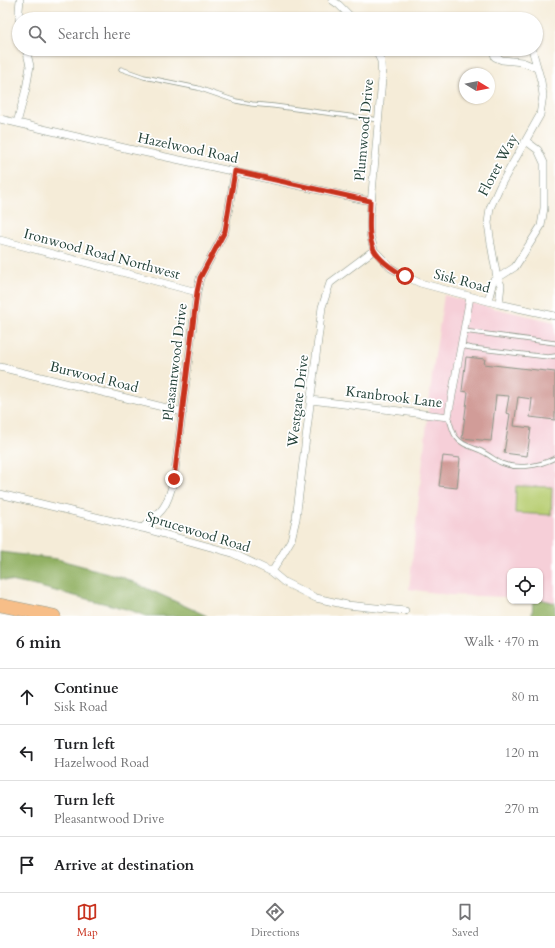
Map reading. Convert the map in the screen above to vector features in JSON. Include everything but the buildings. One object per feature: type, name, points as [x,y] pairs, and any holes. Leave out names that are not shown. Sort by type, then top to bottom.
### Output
[{"type":"highway","points":[[0,605],[54,616]]},
{"type":"street","points":[[19,12],[20,0]]},
{"type":"street","points":[[332,0],[345,12]]},
{"type":"street","points":[[17,123],[26,90],[30,66],[28,56]]},
{"type":"street","name":"Plumwood Drive","points":[[370,201],[382,79],[381,61],[379,56]]},
{"type":"street","points":[[496,56],[502,60],[522,62],[537,68]]},
{"type":"street","name":"Floret Way","points":[[499,304],[501,285],[498,278],[488,223],[490,208],[500,186],[540,115],[543,95],[534,56]]},
{"type":"street","name":"Hazelwood Road","points":[[0,119],[129,149],[370,201]]},
{"type":"street","points":[[488,301],[493,281],[515,267],[541,226],[544,208],[544,163],[538,150],[526,141]]},
{"type":"street","name":"Pleasantwood Drive","points":[[142,528],[161,512],[169,499],[174,479],[197,292],[200,278],[225,231],[235,171]]},
{"type":"street","points":[[370,201],[370,234],[374,250]]},
{"type":"street","name":"Ironwood Road Northwest","points":[[0,240],[197,292]]},
{"type":"street","name":"Sisk Road","points":[[374,250],[391,268],[420,284],[499,304],[555,316]]},
{"type":"street","name":"Westgate Drive","points":[[272,572],[291,540],[296,519],[322,307],[330,283],[374,250]]},
{"type":"street","name":"Kranbrook Lane","points":[[311,400],[448,417],[470,297]]},
{"type":"street","name":"Burwood Road","points":[[0,367],[183,412]]},
{"type":"street","name":"Sprucewood Road","points":[[0,494],[142,528],[232,553],[272,572],[284,582],[316,598],[347,605],[405,611]]},
{"type":"lane","points":[[122,69],[144,77],[198,88],[236,101],[379,120]]},
{"type":"lane","points":[[464,331],[555,343]]},
{"type":"lane","points":[[461,346],[533,355],[555,356]]},
{"type":"lane","points":[[448,417],[456,436],[462,443],[484,452],[500,463],[514,467],[526,466],[538,464],[555,458]]},
{"type":"shaded area","points":[[444,295],[480,305],[555,322],[555,603],[543,600],[543,568],[507,568],[507,597],[449,595],[409,589],[432,376]]},
{"type":"green space","points":[[516,486],[552,487],[551,515],[515,513]]},
{"type":"green space","points":[[0,552],[57,559],[122,577],[207,616],[146,616],[130,610],[36,586],[0,579]]},
{"type":"green space","points":[[543,600],[555,603],[555,616],[532,616],[533,604],[543,604]]},
{"type":"route","points":[[174,479],[197,292],[200,278],[225,231],[235,171],[370,201],[370,234],[374,250],[391,268],[405,276]]}]
